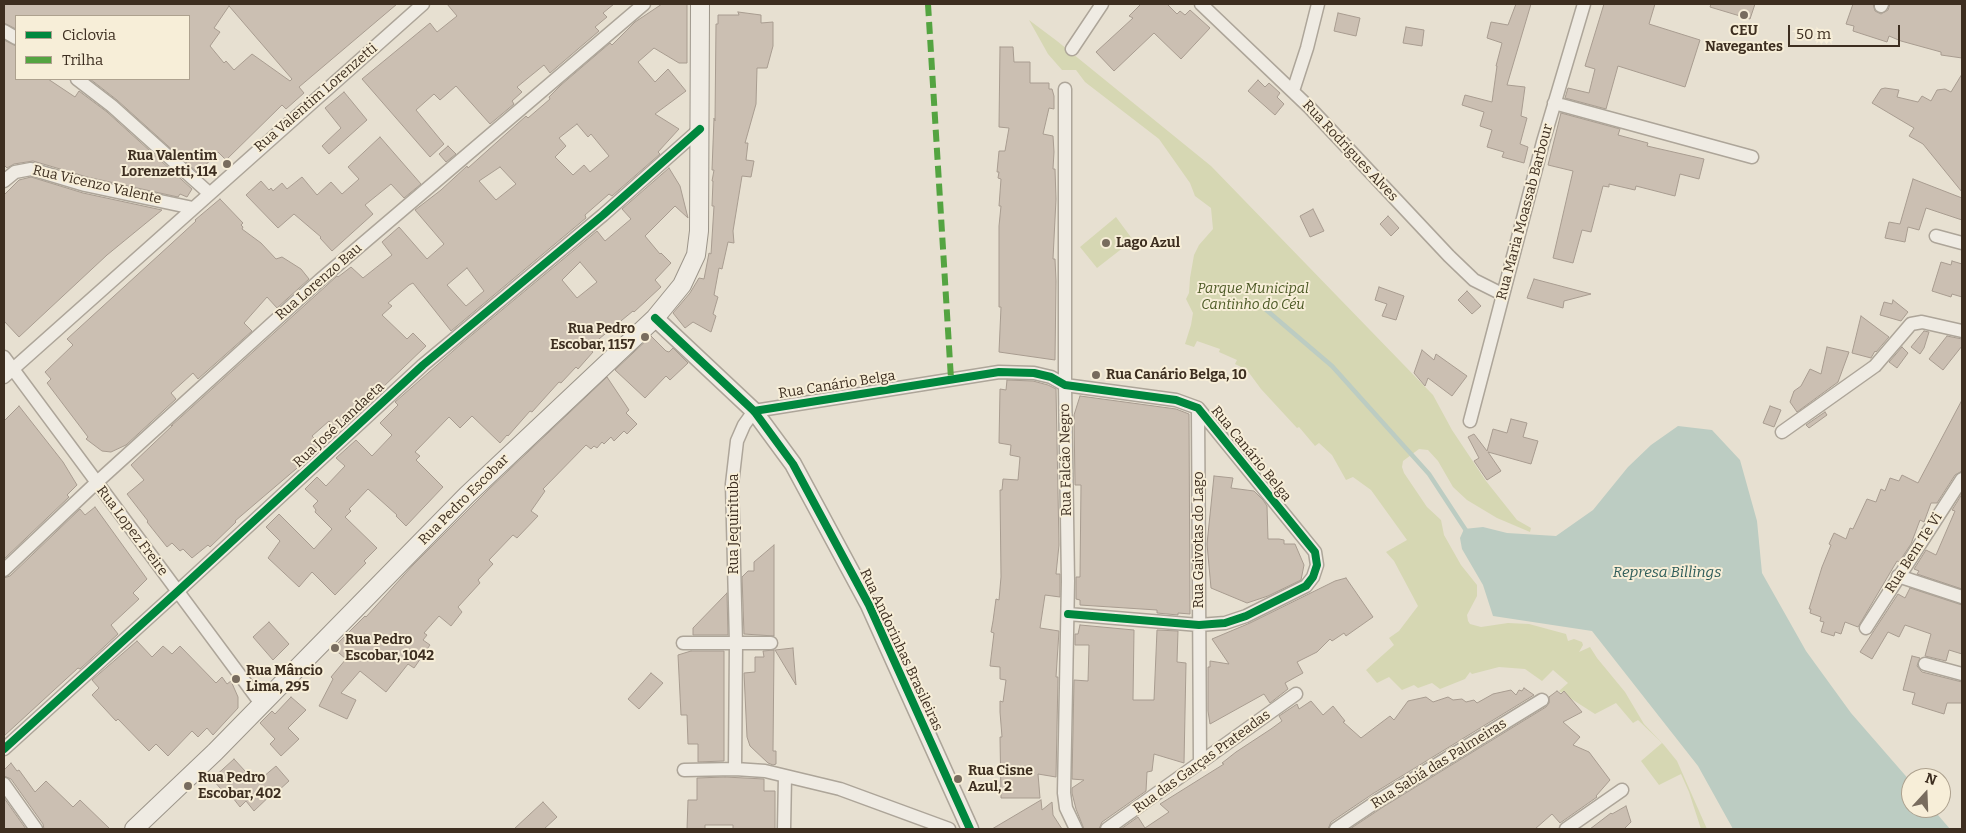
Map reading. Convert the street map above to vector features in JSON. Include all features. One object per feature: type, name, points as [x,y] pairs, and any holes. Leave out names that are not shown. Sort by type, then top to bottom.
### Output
[{"type":"main road","name":"Rua Pedro Escobar","points":[[134,829],[262,705],[468,495],[655,318],[682,285],[696,255],[699,231],[700,4]]},
{"type":"street","name":"Rua Valentim Lorenzetti","points":[[8,373],[423,4]]},
{"type":"street","name":"Rua Lorenzo Bau","points":[[4,570],[96,483],[320,280],[644,4]]},
{"type":"street","points":[[1072,49],[1102,4]]},
{"type":"street","name":"Rua Rodrigues Alves","points":[[1201,4],[1293,92],[1375,175],[1448,256],[1474,280],[1502,294]]},
{"type":"street","points":[[1293,92],[1318,4]]},
{"type":"street","name":"Rua Maria Moassab Barbour","points":[[1470,421],[1554,102],[1584,4]]},
{"type":"street","points":[[4,30],[15,37]]},
{"type":"street","points":[[77,80],[112,106],[209,193]]},
{"type":"street","name":"Rua Falcão Negro","points":[[1065,89],[1065,385],[1068,614],[1064,793],[1066,808],[1076,829]]},
{"type":"street","points":[[1554,102],[1752,157]]},
{"type":"street","name":"Rua José Landaeta","points":[[4,749],[423,365],[603,215],[700,129]]},
{"type":"street","name":"Rua Vicenzo Valente","points":[[4,182],[15,172],[31,170],[85,185],[193,208]]},
{"type":"street","points":[[1936,236],[1962,243]]},
{"type":"street","name":"Rua Andorinhas Brasileiras","points":[[655,318],[754,410],[792,464],[869,605],[970,829]]},
{"type":"street","points":[[1782,432],[1875,366],[1911,324],[1922,322],[1962,331]]},
{"type":"street","name":"Rua Lopez Freire","points":[[4,357],[8,373],[96,483],[262,705]]},
{"type":"street","name":"Rua Canário Belga","points":[[754,410],[984,373],[1034,373],[1051,377],[1065,385],[1176,400],[1198,408],[1315,552],[1317,565],[1313,577],[1306,586],[1296,593],[1246,616],[1225,623],[1200,625],[1068,614]]},
{"type":"street","name":"Rua Gaivotas do Lago","points":[[1198,408],[1200,763]]},
{"type":"street","name":"Rua Jequirituba","points":[[734,769],[736,643],[732,484],[737,441],[744,425],[754,410]]},
{"type":"street","name":"Rua Bem Te Vi","points":[[1866,628],[1962,479]]},
{"type":"street","points":[[1898,576],[1962,597]]},
{"type":"street","points":[[683,642],[771,643]]},
{"type":"street","points":[[1924,664],[1962,674]]},
{"type":"street","name":"Rua das Garças Prateadas","points":[[1107,829],[1296,694]]},
{"type":"street","name":"Rua Sabiá das Palmeiras","points":[[1336,829],[1542,700]]},
{"type":"street","points":[[684,770],[734,769],[765,771],[840,789],[949,829]]},
{"type":"street","points":[[784,829],[785,776]]},
{"type":"street","points":[[4,784],[36,829]]},
{"type":"street","points":[[1566,829],[1622,790]]},
{"type":"green space","name":"Parque Municipal Cantinho do Céu","points":[[1029,20],[1211,166],[1433,395],[1452,430],[1486,481],[1517,520],[1531,528],[1530,532],[1497,518],[1467,500],[1453,487],[1438,461],[1428,450],[1419,449],[1403,461],[1404,473],[1427,507],[1441,520],[1444,535],[1461,565],[1477,585],[1477,596],[1467,615],[1468,621],[1470,624],[1481,627],[1508,623],[1529,624],[1566,634],[1568,641],[1574,639],[1582,642],[1583,645],[1579,652],[1590,647],[1625,692],[1644,724],[1664,745],[1677,761],[1707,829],[1701,829],[1681,774],[1659,785],[1641,761],[1662,743],[1638,720],[1633,723],[1616,703],[1595,714],[1559,691],[1568,683],[1553,670],[1542,681],[1525,669],[1499,667],[1472,674],[1470,672],[1465,679],[1440,689],[1432,683],[1418,688],[1414,685],[1402,690],[1389,677],[1377,683],[1366,670],[1394,645],[1389,638],[1399,631],[1418,606],[1394,561],[1386,552],[1407,540],[1371,490],[1353,477],[1346,480],[1332,455],[1319,443],[1315,446],[1299,427],[1297,428],[1261,389],[1247,370],[1235,364],[1237,360],[1219,352],[1220,349],[1197,341],[1194,347],[1185,344],[1193,313],[1186,299],[1189,293],[1194,255],[1199,245],[1213,229],[1211,208],[1195,196],[1190,183],[1159,139],[1085,82],[1076,70],[1062,70],[1048,54]]},
{"type":"green space","name":"Lago Azul","points":[[1116,217],[1133,240],[1097,268],[1080,247]]},
{"type":"water","name":"Represa Billings","points":[[1678,426],[1712,430],[1740,460],[1757,521],[1762,573],[1806,651],[1851,713],[1901,770],[1901,818],[1941,818],[1950,829],[1733,829],[1698,766],[1592,631],[1493,616],[1483,585],[1462,549],[1460,538],[1464,529],[1483,527],[1507,533],[1556,536],[1593,510],[1628,467],[1651,445]]},
{"type":"building","points":[[4,4],[397,4],[299,87],[304,93],[286,109],[282,105],[226,160],[218,152],[198,173],[117,100],[91,80],[190,80],[190,15],[15,15],[15,28],[4,23]],"holes":[[[229,6],[292,79],[290,81],[252,54],[234,70],[226,61],[224,63],[210,46],[220,32],[214,28]]]},
{"type":"building","points":[[447,4],[614,4],[603,13],[607,17],[595,27],[599,31],[550,73],[544,65],[517,87],[522,92],[512,101],[514,104],[490,124],[456,86],[440,100],[434,94],[416,110],[444,144],[430,157],[362,79],[430,23],[437,32],[457,16]]},
{"type":"building","points":[[662,4],[687,4],[687,63],[679,63],[654,48],[638,62],[655,82],[668,69],[686,91],[655,114],[679,129],[658,152],[660,154],[612,196],[609,194],[585,215],[586,218],[451,331],[413,283],[409,285],[388,303],[392,306],[382,315],[407,339],[413,333],[426,346],[338,430],[329,421],[312,436],[320,444],[303,463],[235,521],[210,547],[208,545],[192,558],[183,549],[180,551],[172,543],[167,547],[127,494],[144,480],[131,465],[173,425],[171,426],[337,276],[351,267],[363,278],[392,255],[382,242],[399,227],[427,259],[444,244],[415,210],[441,190],[467,166],[468,168],[526,116],[528,118],[550,99],[549,97],[561,85],[610,43],[612,45],[635,22]],"holes":[[[577,124],[588,137],[591,134],[609,156],[590,172],[584,165],[573,175],[555,157],[566,146],[559,138]],[[500,167],[516,184],[496,200],[479,181]],[[467,268],[484,291],[466,306],[447,285]]]},
{"type":"building","points":[[1141,4],[1167,4],[1177,14],[1180,11],[1185,15],[1190,10],[1210,28],[1181,59],[1154,33],[1114,71],[1096,52],[1133,18],[1129,16]]},
{"type":"building","points":[[1516,4],[1531,4],[1507,85],[1525,87],[1521,116],[1527,118],[1520,144],[1528,147],[1524,163],[1502,157],[1504,152],[1487,147],[1492,130],[1480,126],[1484,112],[1462,105],[1465,95],[1492,102],[1496,66],[1502,43],[1487,38],[1491,22],[1508,25]]},
{"type":"building","points":[[1604,4],[1655,4],[1649,24],[1700,40],[1685,87],[1618,66],[1606,109],[1565,98],[1568,88],[1589,93],[1595,69],[1585,66]]},
{"type":"building","name":"CEU Navegantes","points":[[1711,4],[1755,4],[1750,19],[1710,7]]},
{"type":"building","points":[[1853,4],[1873,4],[1875,11],[1881,14],[1888,10],[1890,4],[1962,4],[1962,58],[1941,55],[1941,52],[1889,36],[1887,42],[1853,31],[1854,26],[1846,24]]},
{"type":"building","points":[[738,12],[761,15],[761,23],[773,22],[773,46],[767,68],[757,68],[756,104],[745,143],[748,143],[746,160],[754,161],[751,177],[742,176],[733,231],[734,243],[728,242],[722,269],[719,268],[714,295],[718,297],[713,314],[716,316],[711,332],[693,322],[685,328],[673,313],[690,293],[699,278],[704,279],[709,253],[711,254],[714,206],[712,206],[712,181],[714,170],[712,170],[714,118],[715,121],[716,24],[718,24],[718,15],[739,15]]},
{"type":"building","points":[[1338,13],[1360,18],[1356,36],[1334,31]]},
{"type":"building","points":[[1406,27],[1424,30],[1422,46],[1403,43]]},
{"type":"building","points":[[4,40],[15,46],[15,80],[50,80],[75,97],[79,91],[107,112],[192,189],[187,197],[180,194],[178,197],[87,177],[33,161],[14,164],[7,168],[4,165]]},
{"type":"building","points":[[1000,47],[1013,47],[1014,62],[1030,62],[1030,83],[1049,83],[1049,89],[1052,89],[1054,96],[1054,109],[1049,108],[1043,134],[1053,136],[1053,169],[1055,169],[1056,199],[1053,259],[1055,259],[1056,281],[1055,360],[999,352],[1001,307],[999,307],[999,226],[1001,206],[999,206],[1001,179],[998,178],[999,172],[997,172],[999,151],[1005,151],[1009,128],[999,127]]},
{"type":"building","points":[[1962,74],[1962,192],[1923,144],[1909,136],[1914,128],[1872,103],[1881,89],[1885,88],[1899,90],[1897,97],[1918,102],[1922,96],[1931,101],[1937,90],[1945,89],[1951,92]]},
{"type":"building","points":[[1258,80],[1265,87],[1269,83],[1280,93],[1277,97],[1284,104],[1275,115],[1248,91]]},
{"type":"building","points":[[344,92],[367,120],[329,154],[322,146],[341,128],[325,108]]},
{"type":"building","points":[[1561,113],[1620,129],[1618,135],[1648,143],[1647,146],[1704,159],[1699,179],[1680,174],[1675,196],[1636,186],[1635,190],[1609,184],[1609,187],[1603,186],[1591,232],[1582,230],[1573,263],[1553,258],[1573,171],[1548,165]]},
{"type":"building","points":[[380,137],[421,184],[404,198],[391,184],[365,205],[373,214],[332,251],[321,237],[294,214],[278,228],[246,195],[261,181],[269,190],[271,188],[273,191],[282,183],[287,189],[302,177],[317,195],[331,182],[342,194],[359,179],[348,167]]},
{"type":"building","points":[[448,146],[456,154],[446,162],[439,154]]},
{"type":"building","points":[[669,168],[680,186],[688,218],[675,206],[645,236],[660,254],[671,263],[655,280],[661,287],[634,312],[588,348],[593,352],[578,369],[576,367],[561,383],[559,382],[500,443],[472,416],[460,428],[449,417],[415,452],[420,456],[416,460],[443,487],[406,526],[397,515],[368,489],[349,509],[351,511],[345,517],[377,548],[364,561],[366,563],[335,595],[312,572],[299,587],[268,558],[280,541],[266,527],[279,514],[314,549],[332,529],[315,512],[316,510],[313,506],[318,501],[305,489],[317,477],[326,486],[345,466],[336,458],[356,440],[372,456],[392,435],[380,423],[398,405],[395,402],[461,344],[597,231],[605,241],[631,219],[622,209]],"holes":[[[580,262],[597,282],[577,298],[562,280]]]},
{"type":"building","points":[[31,177],[83,193],[162,210],[107,255],[19,337],[4,321],[4,195],[19,180]]},
{"type":"building","points":[[1913,179],[1962,198],[1962,220],[1926,208],[1919,230],[1908,227],[1905,242],[1885,238],[1889,222],[1900,224]]},
{"type":"building","points":[[220,199],[243,223],[241,225],[242,229],[261,243],[276,259],[282,257],[301,269],[309,279],[277,308],[267,297],[244,323],[252,331],[198,379],[193,373],[171,393],[176,399],[126,445],[111,452],[102,451],[86,439],[88,437],[47,383],[51,379],[45,372],[73,345],[67,339]]},
{"type":"building","points":[[1313,209],[1324,231],[1310,237],[1300,216]]},
{"type":"building","points":[[1388,216],[1399,228],[1391,236],[1380,224]]},
{"type":"building","points":[[1952,261],[1962,264],[1962,297],[1952,294],[1951,297],[1932,291],[1941,262],[1951,265]]},
{"type":"building","points":[[1534,279],[1591,294],[1564,301],[1563,308],[1527,298]]},
{"type":"building","points":[[1379,287],[1404,296],[1396,320],[1382,316],[1387,304],[1375,300]]},
{"type":"building","points":[[1467,291],[1481,306],[1472,314],[1458,300]]},
{"type":"building","points":[[1893,300],[1908,312],[1901,321],[1880,315],[1884,302],[1892,304]]},
{"type":"building","points":[[1861,316],[1889,337],[1875,351],[1871,358],[1852,353]]},
{"type":"building","points":[[1924,331],[1929,332],[1920,354],[1911,347]]},
{"type":"building","points":[[651,336],[666,351],[669,352],[673,348],[688,363],[670,380],[666,376],[645,398],[615,370]]},
{"type":"building","points":[[1947,336],[1962,339],[1962,346],[1943,370],[1929,359]]},
{"type":"building","points":[[1827,347],[1849,352],[1838,382],[1797,412],[1790,402],[1794,391],[1801,386],[1810,369],[1821,374]]},
{"type":"building","points":[[1902,347],[1908,353],[1897,368],[1889,362]]},
{"type":"building","points":[[1422,350],[1434,360],[1436,354],[1467,376],[1452,396],[1428,378],[1425,386],[1414,373]]},
{"type":"building","points":[[607,377],[629,410],[626,413],[637,424],[627,434],[624,431],[614,441],[611,437],[604,444],[602,442],[597,448],[594,446],[591,449],[586,445],[543,489],[545,491],[531,511],[538,516],[517,538],[513,535],[489,560],[493,564],[478,580],[480,583],[458,607],[462,612],[451,626],[439,616],[424,633],[427,635],[423,640],[430,645],[414,668],[408,664],[386,692],[360,671],[341,693],[356,700],[347,719],[319,706],[333,679],[331,677],[346,659],[333,648],[366,617],[413,565],[489,489]]},
{"type":"building","points":[[1007,380],[1033,381],[1056,389],[1059,545],[1056,574],[1060,574],[1060,597],[1045,595],[1040,628],[1059,631],[1056,677],[1058,677],[1056,777],[1038,774],[1040,798],[1001,798],[1000,737],[1002,737],[1000,701],[1003,702],[1006,680],[1000,679],[1000,667],[990,666],[994,633],[991,632],[996,599],[999,600],[1001,577],[1000,490],[1002,490],[1003,479],[1018,480],[1020,457],[1010,455],[1011,445],[999,443],[1000,389],[1006,390]]},
{"type":"building","points":[[1080,396],[1176,409],[1189,414],[1190,614],[1178,613],[1178,615],[1157,613],[1157,610],[1080,605],[1080,600],[1076,599],[1076,577],[1080,577],[1081,485],[1075,485],[1074,415]]},
{"type":"building","points":[[1962,400],[1962,471],[1955,475],[1937,503],[1931,503],[1924,522],[1920,520],[1911,544],[1899,562],[1897,561],[1858,627],[1845,622],[1841,634],[1835,632],[1834,636],[1821,632],[1824,622],[1820,621],[1821,617],[1810,613],[1811,609],[1809,609],[1834,533],[1846,539],[1850,528],[1853,529],[1867,499],[1876,502],[1881,489],[1885,491],[1890,478],[1899,481],[1902,475],[1918,483]]},
{"type":"building","points":[[19,406],[63,462],[77,485],[67,495],[69,497],[4,559],[4,421]]},
{"type":"building","points":[[1770,406],[1781,410],[1774,427],[1763,423]]},
{"type":"building","points":[[1825,412],[1827,415],[1809,428],[1806,425]]},
{"type":"building","points":[[1511,419],[1527,423],[1523,437],[1538,441],[1531,464],[1488,452],[1501,471],[1487,480],[1474,461],[1479,458],[1468,437],[1474,434],[1487,451],[1493,429],[1507,433]]},
{"type":"building","points":[[1214,476],[1233,478],[1231,488],[1254,491],[1263,500],[1267,506],[1268,539],[1284,540],[1284,544],[1295,544],[1304,565],[1301,580],[1268,596],[1247,603],[1211,588],[1207,544]]},
{"type":"building","points":[[1962,494],[1962,589],[1917,574],[1919,571],[1914,569],[1926,550],[1936,555],[1955,511],[1952,510]]},
{"type":"building","points":[[95,507],[147,579],[133,593],[139,599],[111,625],[118,634],[4,736],[4,578],[10,576],[80,509],[85,515]]},
{"type":"building","points":[[774,545],[774,636],[744,634],[742,577],[748,571],[754,571],[754,562]]},
{"type":"building","points":[[1346,578],[1373,617],[1346,636],[1344,633],[1332,641],[1330,639],[1317,652],[1297,662],[1303,673],[1285,683],[1288,689],[1270,703],[1264,694],[1210,724],[1208,711],[1208,667],[1210,667],[1210,661],[1229,664],[1212,639],[1250,623],[1335,581]]},
{"type":"building","points":[[1910,588],[1962,605],[1962,654],[1949,650],[1946,661],[1925,656],[1931,634],[1905,625],[1899,637],[1888,632],[1872,659],[1860,652],[1898,594],[1905,598]]},
{"type":"building","points":[[727,593],[728,635],[693,635],[693,628]]},
{"type":"building","points":[[269,622],[289,644],[273,660],[253,637]]},
{"type":"building","points":[[1080,625],[1134,630],[1133,700],[1154,700],[1157,630],[1178,631],[1177,662],[1186,663],[1184,763],[1154,754],[1152,771],[1147,772],[1146,791],[1102,822],[1099,829],[1084,829],[1072,793],[1072,788],[1084,780],[1072,779],[1074,680],[1088,681],[1089,645],[1075,645],[1075,634],[1078,634]]},
{"type":"building","points":[[137,641],[152,657],[163,646],[172,654],[180,646],[216,683],[222,677],[227,684],[231,681],[238,697],[238,708],[213,735],[207,728],[198,737],[192,731],[168,756],[156,744],[149,751],[118,719],[116,721],[92,695],[99,688],[92,680]]},
{"type":"building","points":[[793,648],[796,685],[775,650]]},
{"type":"building","points":[[774,650],[773,751],[776,751],[776,764],[773,765],[768,763],[750,746],[747,737],[744,673],[755,672],[755,657],[764,657],[763,651]]},
{"type":"building","points":[[691,651],[724,651],[724,761],[698,762],[698,744],[688,744],[687,715],[681,715],[678,655]]},
{"type":"building","points":[[1912,656],[1920,658],[1917,666],[1922,672],[1962,682],[1962,703],[1947,703],[1944,714],[1912,704],[1915,693],[1903,690]]},
{"type":"building","points":[[651,673],[663,683],[639,709],[628,699]]},
{"type":"building","points":[[1524,688],[1534,695],[1374,793],[1331,822],[1328,829],[1121,829],[1138,817],[1145,828],[1169,812],[1160,804],[1224,764],[1222,763],[1236,752],[1282,721],[1279,716],[1297,704],[1299,709],[1311,701],[1323,715],[1333,706],[1345,721],[1343,722],[1361,738],[1390,716],[1394,720],[1408,701],[1426,697],[1433,702],[1448,697],[1453,700],[1462,699],[1466,702],[1474,700],[1477,703],[1493,694],[1511,690],[1516,695],[1519,690],[1522,691]]},
{"type":"building","points":[[1557,691],[1561,694],[1564,691],[1582,712],[1563,722],[1580,737],[1573,745],[1589,752],[1610,780],[1597,797],[1560,823],[1552,814],[1535,829],[1350,829],[1546,707],[1549,703],[1549,697]]},
{"type":"building","points":[[291,697],[306,710],[288,728],[299,739],[281,756],[270,744],[275,739],[260,723],[272,711],[275,714]]},
{"type":"building","points":[[234,759],[256,783],[276,766],[289,781],[278,791],[276,790],[254,811],[246,801],[240,807],[212,779]]},
{"type":"building","points":[[11,763],[17,771],[19,770],[35,792],[46,781],[73,807],[80,800],[110,829],[44,829],[43,824],[11,779],[4,776],[4,770]]},
{"type":"building","points":[[697,778],[764,779],[764,791],[775,791],[775,829],[733,829],[733,825],[705,825],[705,829],[687,829],[688,800],[697,800]]},
{"type":"building","points":[[4,798],[26,829],[4,829]]},
{"type":"building","points":[[1041,800],[1042,810],[1052,802],[1053,815],[1062,829],[992,829]]},
{"type":"building","points":[[543,802],[557,817],[544,829],[514,829]]},
{"type":"building","points":[[1626,806],[1631,822],[1624,829],[1590,829],[1611,813]]},
{"type":"waterway","points":[[1264,308],[1332,366],[1429,474],[1467,532]]},
{"type":"marked path","points":[[928,4],[951,379]]},
{"type":"cycle path","points":[[4,749],[423,365],[603,215],[700,129]]},
{"type":"cycle path","points":[[655,318],[754,411],[793,464],[869,605],[970,829]]},
{"type":"cycle path","points":[[754,411],[999,372],[1034,373],[1051,377],[1065,385],[1176,400],[1198,408],[1315,552],[1317,565],[1313,577],[1306,586],[1246,616],[1225,623],[1199,625],[1068,614]]},
{"type":"place","name":"CEU Navegantes","points":[[1744,15]]},
{"type":"place","name":"Rua Valentim Lorenzetti, 114","points":[[227,164]]},
{"type":"place","name":"Lago Azul","points":[[1106,243]]},
{"type":"place","name":"Rua Pedro Escobar, 1157","points":[[645,337]]},
{"type":"place","name":"Rua Canário Belga, 10","points":[[1096,375]]},
{"type":"place","name":"Rua Pedro Escobar, 1042","points":[[335,648]]},
{"type":"place","name":"Rua Mâncio Lima, 295","points":[[236,679]]},
{"type":"place","name":"Rua Cisne Azul, 2","points":[[958,779]]},
{"type":"place","name":"Rua Pedro Escobar, 402","points":[[188,786]]}]
